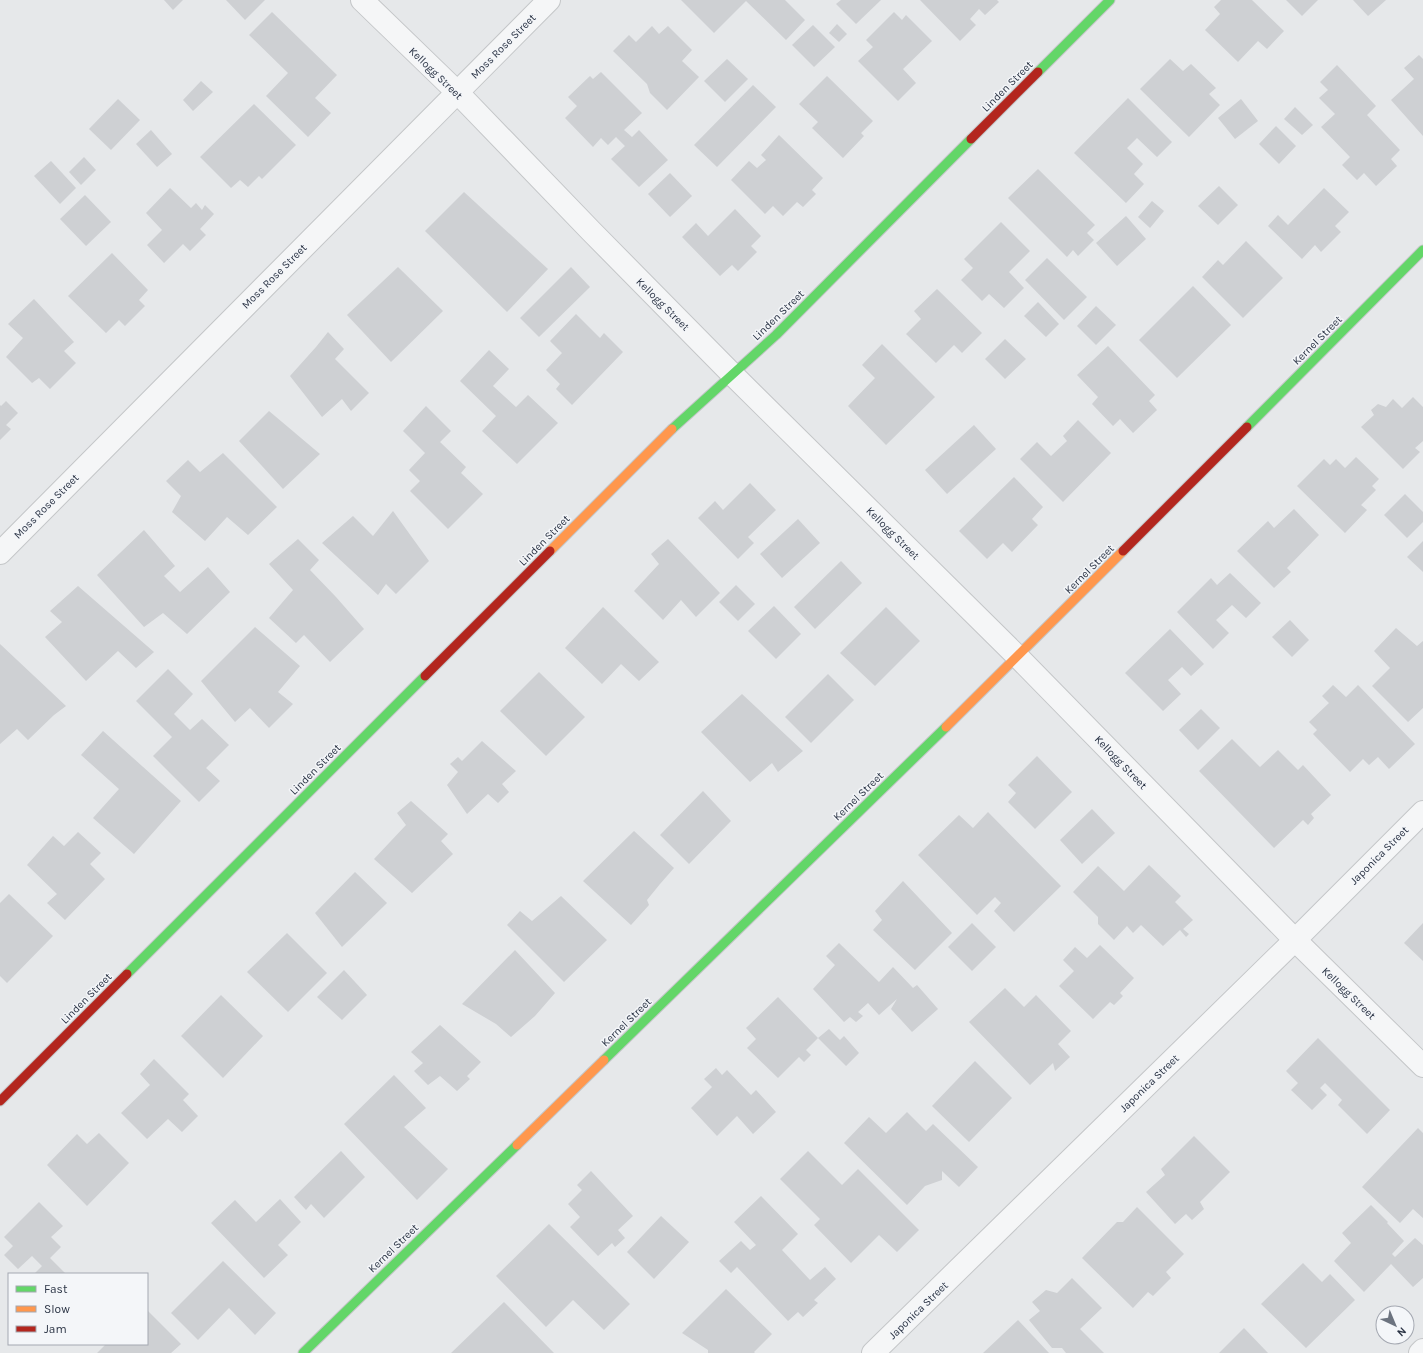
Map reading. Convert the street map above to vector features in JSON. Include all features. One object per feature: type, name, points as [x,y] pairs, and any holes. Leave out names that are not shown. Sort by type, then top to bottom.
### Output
[{"type":"street","name":"Kellogg Street","points":[[362,0],[457,92],[591,232],[1018,657],[1295,940],[1423,1066]]},
{"type":"street","name":"Moss Rose Street","points":[[0,553],[549,0]]},
{"type":"street","name":"Linden Street","points":[[0,1101],[673,428],[776,335],[1110,0]]},
{"type":"street","name":"Kernel Street","points":[[303,1353],[1018,657],[1423,250]]},
{"type":"street","name":"Japonica Street","points":[[873,1353],[1295,940],[1423,812]]},
{"type":"street","points":[[1420,1353],[1423,1350]]},
{"type":"building","points":[[164,0],[183,0],[173,10]]},
{"type":"building","points":[[226,0],[265,0],[245,20]]},
{"type":"building","points":[[681,0],[785,0],[805,20],[786,40],[746,1],[714,33]]},
{"type":"building","points":[[841,0],[881,0],[856,24],[836,4]]},
{"type":"building","points":[[920,0],[997,0],[999,2],[985,15],[979,9],[970,19],[976,25],[960,41]]},
{"type":"building","points":[[1221,0],[1252,0],[1284,31],[1267,49],[1258,41],[1238,62],[1205,30],[1220,14],[1214,7]]},
{"type":"building","points":[[1286,0],[1318,0],[1302,16]]},
{"type":"building","points":[[1353,0],[1386,0],[1368,16]]},
{"type":"building","points":[[272,12],[337,75],[315,98],[331,113],[308,137],[266,96],[288,73],[249,35]]},
{"type":"building","points":[[894,12],[902,20],[906,15],[932,41],[903,69],[916,83],[898,101],[858,61],[873,47],[866,40]]},
{"type":"building","points":[[837,24],[847,34],[839,42],[829,33]]},
{"type":"building","points":[[813,25],[835,47],[814,67],[792,45]]},
{"type":"building","points":[[652,26],[659,34],[668,26],[692,50],[682,61],[699,77],[667,110],[650,93],[647,84],[613,51],[629,35],[636,42]]},
{"type":"building","points":[[1419,55],[1423,59],[1423,136],[1391,100],[1414,79],[1404,68]]},
{"type":"building","points":[[727,59],[748,79],[725,102],[704,81]]},
{"type":"building","points":[[1170,59],[1183,71],[1191,64],[1216,88],[1209,94],[1220,105],[1189,137],[1140,89]]},
{"type":"building","points":[[1337,65],[1376,106],[1367,115],[1400,150],[1391,159],[1397,166],[1376,186],[1364,173],[1357,180],[1342,165],[1350,157],[1321,127],[1335,114],[1319,98],[1328,90],[1320,82]]},
{"type":"building","points":[[601,72],[642,113],[624,130],[632,137],[639,130],[668,160],[639,187],[611,159],[625,146],[616,137],[608,145],[601,138],[593,147],[565,118],[577,106],[568,97],[590,76],[593,79]]},
{"type":"building","points":[[827,76],[873,121],[861,133],[864,136],[843,158],[812,128],[818,122],[799,104]]},
{"type":"building","points":[[201,81],[213,92],[193,111],[183,100]]},
{"type":"building","points":[[753,85],[776,107],[717,167],[694,145]]},
{"type":"building","points":[[1128,98],[1172,142],[1157,157],[1137,138],[1127,148],[1143,164],[1134,174],[1144,184],[1126,203],[1074,153]]},
{"type":"building","points":[[118,99],[140,120],[111,150],[89,129]]},
{"type":"building","points":[[1241,99],[1258,121],[1235,139],[1218,118]]},
{"type":"building","points":[[254,104],[296,145],[262,179],[259,176],[248,187],[240,180],[231,188],[200,157]]},
{"type":"building","points":[[1295,107],[1313,125],[1302,135],[1284,119]]},
{"type":"building","points":[[1276,126],[1296,146],[1279,164],[1259,144]]},
{"type":"building","points":[[151,130],[172,154],[157,167],[136,144]]},
{"type":"building","points":[[779,135],[823,178],[812,190],[816,194],[803,207],[797,202],[783,216],[773,206],[765,214],[731,180],[749,161],[757,168],[766,160],[761,155]]},
{"type":"building","points":[[84,157],[96,170],[81,185],[69,172]]},
{"type":"building","points":[[51,161],[76,188],[60,204],[34,176]]},
{"type":"building","points":[[1038,169],[1095,225],[1087,233],[1094,240],[1078,256],[1073,250],[1067,257],[1008,198]]},
{"type":"building","points":[[670,173],[692,196],[670,217],[648,194]]},
{"type":"building","points":[[1219,186],[1238,205],[1218,225],[1198,206]]},
{"type":"building","points":[[170,188],[191,208],[196,203],[202,210],[205,205],[214,214],[200,229],[206,235],[190,251],[183,244],[164,263],[147,245],[162,230],[146,213]]},
{"type":"building","points":[[1324,188],[1349,212],[1335,226],[1341,232],[1321,252],[1315,245],[1302,259],[1268,226],[1278,215],[1288,225]]},
{"type":"building","points":[[464,192],[548,269],[507,312],[425,231]]},
{"type":"building","points":[[85,195],[111,222],[86,246],[60,219]]},
{"type":"building","points":[[1152,201],[1164,211],[1150,228],[1138,217]]},
{"type":"building","points":[[735,209],[761,236],[751,246],[757,252],[738,271],[732,265],[720,276],[682,237],[696,223],[708,236]]},
{"type":"building","points":[[1126,216],[1146,239],[1117,266],[1096,243]]},
{"type":"building","points":[[1001,222],[1030,251],[1009,272],[1024,288],[1004,308],[989,294],[982,301],[961,280],[973,268],[964,259]]},
{"type":"building","points":[[1246,241],[1283,278],[1243,318],[1202,277],[1218,260],[1223,265]]},
{"type":"building","points":[[112,253],[148,290],[139,300],[145,306],[125,326],[119,320],[106,333],[68,296]]},
{"type":"building","points":[[1047,258],[1087,297],[1064,320],[1025,280]]},
{"type":"building","points":[[398,267],[443,311],[391,362],[347,315]]},
{"type":"building","points":[[571,267],[590,287],[539,337],[520,318]]},
{"type":"building","points":[[1193,286],[1231,325],[1177,378],[1139,340]]},
{"type":"building","points":[[937,289],[982,333],[962,353],[954,345],[936,363],[906,334],[921,319],[914,311]]},
{"type":"building","points":[[34,299],[74,342],[64,351],[76,363],[50,389],[39,378],[32,383],[6,357],[23,338],[8,324]]},
{"type":"building","points":[[1038,302],[1059,324],[1046,337],[1024,316]]},
{"type":"building","points":[[1096,306],[1116,325],[1096,345],[1077,326]]},
{"type":"building","points":[[576,314],[600,338],[604,333],[623,352],[572,405],[556,389],[560,384],[546,370],[562,353],[550,341]]},
{"type":"building","points":[[328,332],[344,349],[335,359],[369,393],[351,411],[342,399],[322,417],[290,376]]},
{"type":"building","points":[[1005,339],[1026,359],[1005,379],[985,359]]},
{"type":"building","points":[[882,344],[935,397],[886,445],[848,406],[875,378],[862,365]]},
{"type":"building","points":[[1108,346],[1155,395],[1149,401],[1157,410],[1133,433],[1120,419],[1113,426],[1092,404],[1098,397],[1077,375]]},
{"type":"building","points":[[489,350],[509,369],[493,386],[516,407],[528,395],[558,423],[517,464],[482,431],[496,416],[460,381]]},
{"type":"building","points":[[1413,397],[1423,407],[1423,441],[1415,448],[1420,452],[1403,469],[1361,427],[1374,415],[1371,410],[1378,404],[1386,407],[1393,399],[1402,408]]},
{"type":"building","points":[[6,401],[18,413],[6,425],[11,429],[0,440],[0,405],[1,406]]},
{"type":"building","points":[[426,406],[451,431],[440,442],[466,467],[461,473],[483,494],[448,529],[410,491],[420,481],[409,470],[425,453],[403,431]]},
{"type":"building","points":[[269,411],[320,454],[283,489],[239,441]]},
{"type":"building","points":[[1078,420],[1111,453],[1063,502],[1020,459],[1037,442],[1051,456],[1067,441],[1063,436]]},
{"type":"building","points":[[974,425],[996,449],[947,494],[925,470]]},
{"type":"building","points":[[223,453],[277,507],[248,535],[227,517],[205,541],[172,512],[181,496],[166,481],[188,460],[200,472]]},
{"type":"building","points":[[1356,457],[1379,479],[1372,486],[1376,490],[1361,505],[1367,510],[1345,533],[1297,486],[1324,459],[1330,465],[1336,459],[1345,468]]},
{"type":"building","points":[[1014,477],[1043,507],[1032,519],[1038,525],[1012,552],[1003,543],[987,559],[959,531]]},
{"type":"building","points":[[750,483],[776,510],[748,537],[754,543],[738,559],[698,518],[715,501],[723,510]]},
{"type":"building","points":[[1405,494],[1423,512],[1423,522],[1407,538],[1384,515]]},
{"type":"building","points":[[1294,509],[1319,535],[1287,568],[1291,572],[1274,588],[1237,551],[1268,521],[1274,528]]},
{"type":"building","points":[[393,511],[429,561],[396,594],[386,584],[378,595],[322,543],[353,516],[373,536]]},
{"type":"building","points":[[798,519],[820,543],[782,578],[760,554]]},
{"type":"building","points":[[144,530],[175,566],[164,576],[180,592],[208,567],[230,592],[187,634],[163,613],[144,627],[97,575]]},
{"type":"building","points":[[298,539],[319,560],[310,570],[364,629],[330,662],[304,635],[296,643],[269,618],[293,590],[269,564]]},
{"type":"building","points":[[668,539],[720,593],[696,617],[681,600],[663,620],[634,591],[659,564],[651,554]]},
{"type":"building","points":[[1423,541],[1423,572],[1407,557]]},
{"type":"building","points":[[841,561],[862,583],[815,629],[794,607]]},
{"type":"building","points":[[1230,573],[1261,603],[1246,618],[1232,605],[1216,620],[1229,633],[1213,649],[1177,612],[1211,578],[1217,585]]},
{"type":"building","points":[[736,585],[755,604],[738,621],[719,602]]},
{"type":"building","points":[[78,586],[154,652],[136,668],[118,651],[86,681],[45,637],[62,622],[50,611]]},
{"type":"building","points":[[774,606],[801,634],[776,659],[748,631]]},
{"type":"building","points":[[603,607],[659,662],[639,681],[621,664],[602,684],[565,648]]},
{"type":"building","points":[[886,607],[920,641],[875,686],[840,653]]},
{"type":"building","points":[[1290,620],[1309,640],[1292,657],[1272,637]]},
{"type":"building","points":[[255,627],[300,666],[278,692],[293,704],[269,728],[250,708],[235,722],[201,681]]},
{"type":"building","points":[[1396,628],[1417,646],[1423,641],[1423,708],[1408,722],[1372,686],[1390,668],[1374,651]]},
{"type":"building","points":[[1170,629],[1204,664],[1191,676],[1182,667],[1168,680],[1181,694],[1163,711],[1125,673]]},
{"type":"building","points":[[0,644],[66,706],[54,715],[28,740],[17,729],[0,744]]},
{"type":"building","points":[[168,669],[193,694],[174,714],[190,730],[202,719],[229,745],[206,768],[220,781],[199,802],[153,756],[172,737],[136,701]]},
{"type":"building","points":[[539,672],[585,717],[546,756],[500,711]]},
{"type":"building","points":[[828,674],[854,700],[811,743],[785,717]]},
{"type":"building","points":[[1333,685],[1346,697],[1358,685],[1415,744],[1389,769],[1378,757],[1369,765],[1363,759],[1350,772],[1313,734],[1317,730],[1309,722],[1329,703],[1322,696]]},
{"type":"building","points":[[742,694],[803,751],[778,772],[772,763],[750,782],[701,732]]},
{"type":"building","points":[[1201,709],[1220,728],[1198,750],[1179,730]]},
{"type":"building","points":[[103,731],[181,801],[134,854],[93,818],[119,789],[81,755]]},
{"type":"building","points":[[1232,739],[1260,767],[1278,750],[1298,770],[1303,765],[1331,795],[1311,814],[1314,818],[1308,825],[1303,820],[1274,848],[1199,771]]},
{"type":"building","points":[[482,741],[516,771],[502,784],[509,792],[498,803],[488,794],[467,814],[447,785],[458,772],[450,764],[458,757],[462,761]]},
{"type":"building","points":[[1037,756],[1072,792],[1035,829],[1008,802],[1016,793],[1008,785]]},
{"type":"building","points":[[703,791],[731,821],[689,864],[660,835]]},
{"type":"building","points":[[411,801],[448,834],[441,841],[453,854],[412,893],[374,859],[406,825],[397,813]]},
{"type":"building","points":[[1092,809],[1115,833],[1082,864],[1060,840]]},
{"type":"building","points":[[988,812],[1061,886],[1014,932],[994,911],[1001,903],[995,897],[977,915],[918,855],[959,815],[973,828]]},
{"type":"building","points":[[634,831],[674,868],[647,900],[649,905],[631,925],[583,881]]},
{"type":"building","points":[[78,832],[101,853],[90,864],[105,879],[65,920],[47,903],[57,894],[27,865],[53,836],[64,846]]},
{"type":"building","points":[[1149,865],[1181,896],[1175,902],[1193,920],[1183,929],[1189,934],[1186,937],[1180,930],[1163,946],[1141,925],[1133,933],[1127,926],[1114,940],[1098,924],[1098,917],[1073,892],[1098,866],[1124,891]]},
{"type":"building","points":[[355,872],[387,903],[342,947],[315,913]]},
{"type":"building","points":[[903,881],[952,933],[915,970],[873,930],[882,920],[875,911]]},
{"type":"building","points":[[9,894],[53,936],[7,983],[0,976],[0,903]]},
{"type":"building","points":[[561,896],[607,940],[564,982],[507,925],[520,911],[532,921]]},
{"type":"building","points":[[972,923],[996,947],[972,971],[948,947]]},
{"type":"building","points":[[1423,923],[1423,961],[1404,943]]},
{"type":"building","points":[[287,933],[327,973],[288,1012],[247,972]]},
{"type":"building","points":[[839,943],[879,982],[893,967],[913,988],[917,985],[938,1009],[912,1032],[891,1009],[897,999],[879,1015],[868,1003],[858,1012],[863,1016],[856,1022],[850,1017],[844,1022],[813,989],[835,965],[826,956]]},
{"type":"building","points":[[1100,945],[1134,978],[1120,993],[1123,996],[1114,1005],[1110,1002],[1093,1019],[1059,986],[1074,971],[1063,960],[1075,947],[1087,958]]},
{"type":"building","points":[[515,950],[555,993],[535,1016],[511,1037],[496,1024],[462,1004]]},
{"type":"building","points":[[344,970],[367,995],[342,1020],[317,997]]},
{"type":"building","points":[[1005,988],[1024,1007],[1036,995],[1071,1031],[1058,1044],[1070,1057],[1055,1071],[1053,1063],[1030,1085],[969,1022]]},
{"type":"building","points":[[221,995],[263,1036],[223,1078],[181,1036]]},
{"type":"building","points":[[778,997],[818,1038],[806,1050],[811,1055],[804,1062],[799,1057],[778,1078],[747,1048],[756,1039],[746,1028]]},
{"type":"building","points":[[440,1025],[481,1062],[467,1076],[470,1079],[457,1091],[440,1076],[428,1085],[414,1071],[423,1063],[411,1052]]},
{"type":"building","points":[[829,1029],[840,1040],[844,1036],[859,1053],[846,1066],[818,1038]]},
{"type":"building","points":[[1318,1038],[1390,1110],[1367,1134],[1338,1105],[1342,1100],[1325,1083],[1320,1088],[1327,1095],[1312,1110],[1291,1090],[1298,1083],[1286,1071]]},
{"type":"building","points":[[154,1059],[189,1094],[183,1100],[198,1116],[182,1132],[168,1119],[147,1139],[121,1113],[150,1085],[140,1074]]},
{"type":"building","points":[[975,1061],[1012,1098],[969,1142],[932,1106]]},
{"type":"building","points":[[716,1068],[722,1075],[727,1070],[751,1095],[756,1090],[776,1112],[753,1134],[737,1116],[717,1136],[691,1108],[712,1087],[704,1079]]},
{"type":"building","points":[[394,1075],[426,1108],[404,1127],[448,1169],[417,1200],[344,1124]]},
{"type":"building","points":[[907,1112],[926,1131],[933,1124],[978,1167],[959,1187],[942,1171],[942,1180],[925,1186],[907,1205],[844,1143],[869,1117],[886,1133]]},
{"type":"building","points":[[1418,1128],[1423,1133],[1423,1218],[1413,1209],[1400,1223],[1362,1187]]},
{"type":"building","points":[[99,1133],[129,1163],[87,1206],[47,1165],[77,1134],[87,1144]]},
{"type":"building","points":[[1194,1136],[1230,1172],[1200,1202],[1204,1209],[1192,1220],[1186,1214],[1175,1224],[1146,1192],[1165,1175],[1161,1169]]},
{"type":"building","points":[[341,1151],[365,1177],[324,1218],[311,1204],[306,1210],[294,1197]]},
{"type":"building","points":[[808,1151],[842,1185],[858,1169],[919,1230],[897,1252],[879,1235],[851,1263],[814,1225],[820,1219],[780,1179]]},
{"type":"building","points":[[591,1171],[633,1216],[618,1230],[625,1238],[615,1247],[612,1243],[598,1256],[570,1227],[580,1217],[568,1204],[582,1190],[577,1185]]},
{"type":"building","points":[[761,1196],[798,1234],[782,1250],[810,1280],[825,1267],[836,1279],[814,1300],[818,1303],[803,1317],[798,1312],[788,1321],[737,1267],[731,1273],[719,1261],[741,1241],[750,1250],[756,1245],[734,1222]]},
{"type":"building","points":[[280,1199],[301,1222],[278,1245],[288,1255],[264,1278],[211,1223],[235,1200],[256,1222]]},
{"type":"building","points":[[39,1202],[63,1226],[51,1237],[61,1247],[50,1258],[65,1273],[35,1273],[42,1266],[32,1256],[18,1269],[4,1255],[13,1246],[4,1237]]},
{"type":"building","points":[[1371,1205],[1404,1241],[1392,1254],[1395,1257],[1415,1238],[1423,1245],[1423,1278],[1413,1287],[1391,1264],[1364,1292],[1334,1261],[1351,1243],[1342,1233]]},
{"type":"building","points":[[1137,1207],[1184,1254],[1166,1272],[1171,1278],[1153,1296],[1148,1292],[1133,1308],[1082,1258],[1117,1222],[1123,1222]]},
{"type":"building","points":[[661,1216],[689,1242],[654,1279],[627,1252]]},
{"type":"building","points":[[549,1224],[630,1304],[604,1330],[573,1300],[546,1327],[496,1276]]},
{"type":"building","points":[[223,1261],[276,1313],[255,1335],[229,1308],[198,1340],[171,1313]]},
{"type":"building","points":[[1303,1263],[1322,1282],[1330,1274],[1355,1300],[1306,1348],[1261,1304]]},
{"type":"building","points":[[1072,1278],[1102,1308],[1080,1329],[1104,1353],[1066,1353],[1062,1348],[1052,1348],[1029,1320],[1040,1311],[1032,1302],[1046,1290],[1057,1293]]},
{"type":"building","points":[[726,1289],[772,1334],[754,1352],[755,1353],[708,1353],[708,1350],[682,1333]]},
{"type":"building","points":[[504,1302],[554,1353],[451,1353]]},
{"type":"building","points":[[148,1311],[181,1344],[171,1353],[97,1353],[105,1345],[148,1345]]},
{"type":"building","points":[[1018,1320],[1049,1353],[983,1353]]},
{"type":"building","points":[[1244,1328],[1268,1353],[1219,1353]]},
{"type":"traffic: fast","points":[[1038,72],[1110,0]]},
{"type":"traffic: fast","points":[[672,429],[776,335],[971,139]]},
{"type":"traffic: fast","points":[[1247,427],[1423,250]]},
{"type":"traffic: fast","points":[[127,974],[425,676]]},
{"type":"traffic: fast","points":[[604,1060],[946,727]]},
{"type":"traffic: fast","points":[[303,1353],[517,1145]]},
{"type":"traffic: slow","points":[[550,551],[672,429]]},
{"type":"traffic: slow","points":[[946,727],[1123,551]]},
{"type":"traffic: slow","points":[[517,1145],[604,1060]]},
{"type":"traffic: jam","points":[[971,139],[1038,72]]},
{"type":"traffic: jam","points":[[1123,551],[1247,427]]},
{"type":"traffic: jam","points":[[425,676],[550,551]]},
{"type":"traffic: jam","points":[[0,1101],[127,974]]}]
